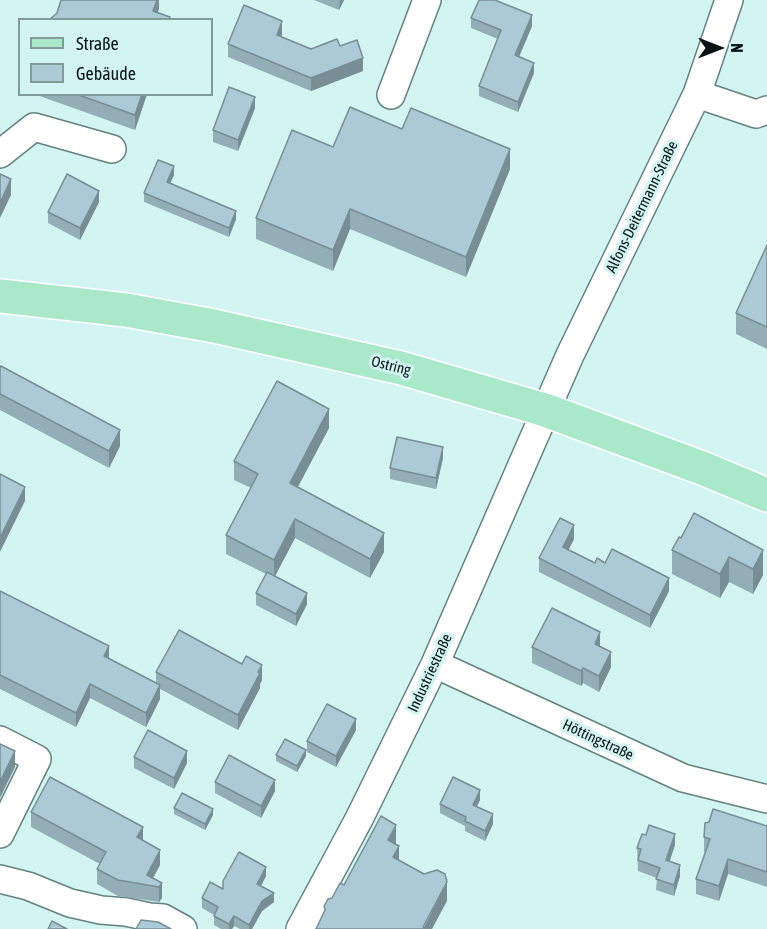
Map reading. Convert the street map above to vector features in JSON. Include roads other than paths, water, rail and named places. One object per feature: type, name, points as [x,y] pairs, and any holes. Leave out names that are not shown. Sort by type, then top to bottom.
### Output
[{"type":"main road","name":"Ostring","points":[[0,296],[126,310],[401,368],[545,410],[702,468],[767,495]]},
{"type":"street","points":[[391,94],[427,0]]},
{"type":"street","name":"Alfons-Deitermann-Straße","points":[[545,410],[697,94],[729,0]]},
{"type":"street","points":[[697,94],[756,114],[767,110]]},
{"type":"street","points":[[1,154],[34,127],[112,149]]},
{"type":"street","name":"Industriestraße","points":[[300,929],[435,664],[545,410]]},
{"type":"street","name":"Höttingstraße","points":[[435,664],[683,778],[767,799]]},
{"type":"street","points":[[0,740],[37,759],[0,834]]},
{"type":"street","points":[[0,879],[28,886],[70,903],[101,910],[163,918],[183,929]]}]
